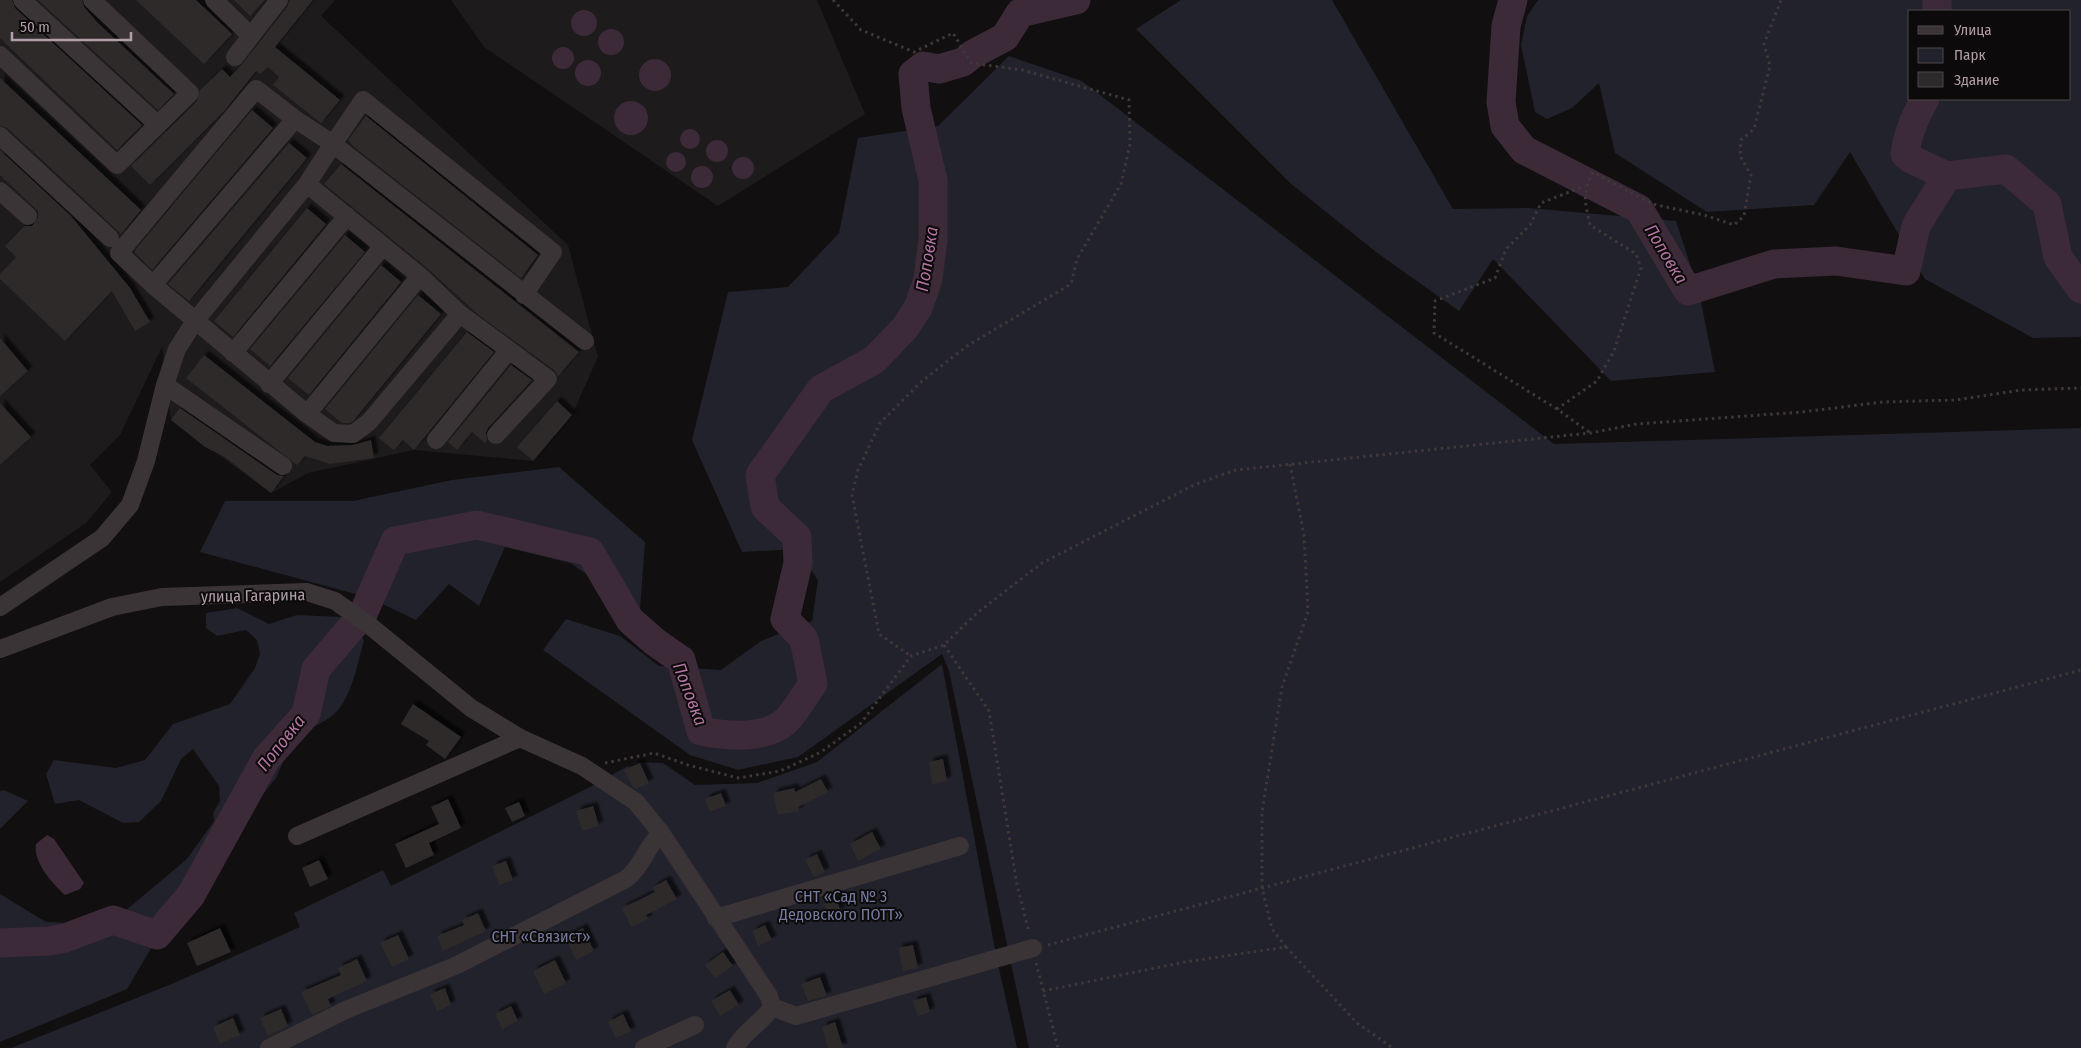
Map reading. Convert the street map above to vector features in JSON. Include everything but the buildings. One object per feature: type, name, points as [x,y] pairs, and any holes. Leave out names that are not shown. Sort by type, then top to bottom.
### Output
[{"type":"street","points":[[22,0],[158,125]]},
{"type":"street","points":[[0,55],[117,165],[190,93],[92,0]]},
{"type":"street","points":[[214,0],[251,36]]},
{"type":"street","points":[[235,58],[279,0]]},
{"type":"street","points":[[460,314],[369,422],[352,434],[334,433],[269,384],[153,285],[119,253],[256,89],[295,119],[333,144],[585,341]]},
{"type":"street","points":[[0,607],[102,538],[130,505],[146,461],[165,385],[178,349],[195,321],[307,184],[363,100],[552,252],[524,295]]},
{"type":"street","points":[[153,285],[295,119]]},
{"type":"street","points":[[0,136],[110,238]]},
{"type":"street","points":[[307,184],[420,276],[460,314],[548,379],[496,435]]},
{"type":"street","points":[[0,191],[28,216]]},
{"type":"street","points":[[233,353],[347,216]]},
{"type":"street","points":[[269,384],[383,246]]},
{"type":"street","points":[[307,414],[420,276]]},
{"type":"street","points":[[436,440],[508,350]]},
{"type":"street","points":[[165,385],[283,466]]},
{"type":"street","name":"улица Гагарина","points":[[0,649],[112,607],[162,597],[307,592],[335,602],[369,625],[472,708],[520,738],[582,766],[636,802],[661,833],[768,996],[772,1007]]},
{"type":"street","points":[[297,836],[520,738]]},
{"type":"street","points":[[269,1048],[348,1009],[455,966],[626,879],[634,872],[651,842],[661,833]]},
{"type":"street","points":[[716,918],[960,846]]},
{"type":"street","points":[[735,1048],[741,1038],[765,1018],[772,1007],[796,1016],[1033,948]]},
{"type":"street","points":[[644,1048],[695,1025]]},
{"type":"path","points":[[833,0],[861,30],[914,52],[953,33],[972,63],[1022,70],[1129,100],[1130,144],[1121,184],[1077,259],[1071,284],[967,346],[921,382],[880,422],[858,470],[852,495],[879,634],[911,656]]},
{"type":"path","points":[[1557,409],[1597,381],[1614,351],[1641,268],[1636,254],[1590,225],[1585,204],[1585,186],[1593,172],[1652,204],[1704,215],[1734,225],[1744,216],[1751,176],[1740,156],[1741,140],[1754,129],[1770,66],[1764,44],[1781,0]]},
{"type":"path","points":[[1585,186],[1541,203],[1530,225],[1506,249],[1495,278],[1435,301],[1434,333],[1557,409],[1590,433]]},
{"type":"path","points":[[582,766],[654,753],[688,766],[738,778],[780,771],[821,752],[861,723],[911,656],[944,645],[977,613],[1042,563],[1196,484],[1236,470],[1590,433],[1638,424],[1802,412],[1882,402],[1956,400],[2020,390],[2081,388]]},
{"type":"path","points":[[1290,464],[1304,534],[1308,612],[1282,687],[1262,812],[1262,888],[1272,929],[1286,947],[1357,1023],[1393,1048]]},
{"type":"path","points":[[944,645],[989,711],[1017,885],[1058,1048]]},
{"type":"path","points":[[1033,948],[2081,670]]},
{"type":"path","points":[[1043,991],[1185,962],[1286,947]]},
{"type":"shaded area","points":[[0,0],[335,0],[321,16],[568,245],[598,357],[572,415],[533,461],[414,450],[308,473],[271,493],[171,420],[162,347],[120,435],[90,465],[112,492],[86,523],[0,582]]},
{"type":"shaded area","points":[[451,0],[817,0],[865,114],[718,206],[484,47]]},
{"type":"shaded area","points":[[584,10],[593,14],[597,23],[593,32],[584,36],[575,32],[571,23],[575,14]]},
{"type":"shaded area","points":[[611,29],[620,33],[624,42],[620,51],[611,55],[602,51],[598,42],[602,33]]},
{"type":"shaded area","points":[[563,47],[571,50],[574,58],[571,66],[563,69],[555,66],[552,58],[555,50]]},
{"type":"shaded area","points":[[655,59],[667,63],[671,75],[667,87],[655,91],[643,87],[639,75],[643,63]]},
{"type":"shaded area","points":[[588,60],[597,64],[601,73],[597,82],[588,86],[579,82],[575,73],[579,64]]},
{"type":"shaded area","points":[[631,101],[638,102],[643,106],[647,111],[647,125],[643,130],[638,134],[631,135],[624,134],[619,130],[615,125],[614,118],[615,111],[619,106],[624,102]]},
{"type":"shaded area","points":[[690,129],[697,132],[700,139],[697,146],[690,149],[683,146],[680,139],[683,132]]},
{"type":"shaded area","points":[[717,140],[725,143],[728,151],[725,159],[717,162],[709,159],[706,151],[709,143]]},
{"type":"shaded area","points":[[676,152],[683,155],[686,162],[683,169],[676,172],[669,169],[666,162],[669,155]]},
{"type":"shaded area","points":[[743,157],[751,160],[754,168],[751,176],[743,179],[735,176],[732,168],[735,160]]},
{"type":"shaded area","points":[[702,166],[710,169],[713,177],[710,185],[702,188],[694,185],[691,177],[694,169]]},
{"type":"shaded area","points":[[47,835],[54,839],[84,883],[80,889],[65,895],[44,872],[37,858],[36,844]]},
{"type":"green space","points":[[1181,0],[1332,0],[1453,209],[1529,208],[1676,221],[1699,292],[1715,372],[1611,381],[1493,259],[1459,311],[1376,252],[1290,183],[1136,29]]},
{"type":"green space","points":[[1538,0],[2081,0],[2081,337],[2033,338],[1925,279],[1850,152],[1814,205],[1707,212],[1615,153],[1599,83],[1572,108],[1547,119],[1535,112],[1521,45],[1527,16]]},
{"type":"green space","points":[[1009,56],[1082,81],[1554,444],[2081,428],[2081,1048],[1029,1048],[949,671],[942,654],[798,757],[738,770],[690,755],[543,650],[566,619],[620,636],[659,666],[721,670],[761,641],[812,621],[818,580],[796,549],[742,552],[692,440],[728,292],[788,287],[839,233],[858,138],[938,126]]},
{"type":"green space","points":[[559,467],[645,542],[640,610],[570,563],[505,547],[479,606],[449,584],[416,620],[370,598],[200,552],[225,501],[353,501],[452,480]]},
{"type":"green space","points":[[237,608],[269,624],[297,615],[342,617],[354,626],[364,640],[353,680],[345,700],[329,718],[295,735],[276,778],[247,814],[213,884],[153,945],[127,989],[0,1042],[0,894],[46,922],[76,923],[119,916],[187,859],[214,821],[213,813],[220,801],[219,786],[193,749],[181,759],[161,801],[139,822],[123,823],[79,800],[55,804],[46,774],[54,760],[116,768],[145,760],[173,724],[230,704],[255,668],[260,654],[257,640],[246,630],[217,636],[206,628],[206,613]]},
{"type":"green space","points":[[942,664],[997,960],[1017,1048],[11,1048],[174,983],[300,927],[294,913],[383,870],[391,886],[590,787],[635,762],[663,763],[695,785],[757,783],[817,762]]},
{"type":"green space","points":[[4,790],[28,801],[0,829],[0,791]]},
{"type":"waterway","name":"Поповка","points":[[0,943],[50,941],[65,938],[113,920],[157,935],[191,895],[266,759],[306,714],[316,669],[363,614],[395,541],[477,525],[590,552],[630,620],[655,642],[681,660],[701,731],[733,735],[756,734],[776,728],[785,722],[813,684],[804,639],[785,619],[798,563],[797,537],[765,507],[760,475],[821,389],[874,360],[904,329],[918,308],[928,279],[933,240],[933,180],[916,108],[913,74],[923,66],[939,69],[963,62],[973,54],[1005,37],[1020,13],[1076,0]]},
{"type":"waterway","name":"Поповка","points":[[1513,0],[1506,26],[1501,102],[1505,126],[1524,150],[1639,209],[1688,291],[1774,264],[1836,261],[1906,271],[1916,226],[1947,176]]},
{"type":"waterway","points":[[1937,0],[1937,10]]},
{"type":"waterway","points":[[1924,100],[1912,125],[1905,154],[1911,159],[1947,176],[2006,169],[2047,204],[2058,257],[2081,289]]},
{"type":"park label","name":"СНТ «Сад № 3 Дедовского ПОТТ»","points":[[841,905]]},
{"type":"park label","name":"СНТ «Связист»","points":[[541,936]]}]
